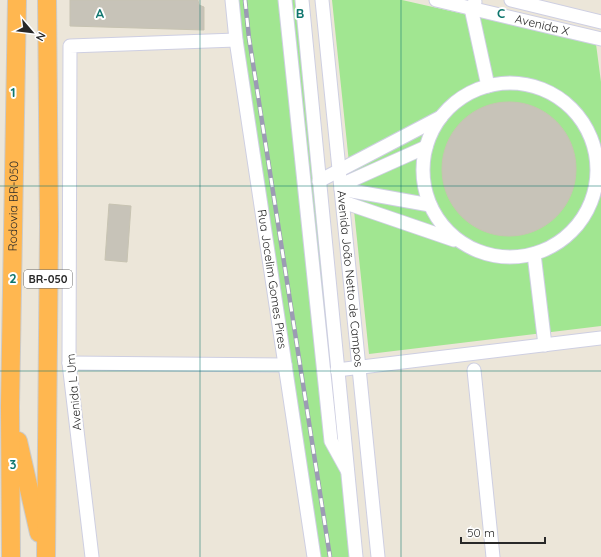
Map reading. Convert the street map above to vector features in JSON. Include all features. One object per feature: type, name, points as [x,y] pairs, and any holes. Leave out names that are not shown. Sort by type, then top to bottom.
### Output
[{"type":"highway","name":"Rodovia BR-050","points":[[11,557],[10,406],[18,0]]},
{"type":"highway","name":"BR-050","points":[[45,557],[49,226],[47,0]]},
{"type":"highway","points":[[10,406],[45,557]]},
{"type":"street","name":"Rua Jocelim Gomes Pires","points":[[232,0],[236,40],[314,557]]},
{"type":"street","points":[[285,0],[331,441],[349,474]]},
{"type":"street","name":"Avenida João Netto de Campos","points":[[302,0],[356,557]]},
{"type":"street","name":"Avenida João Netto de Campos","points":[[322,0],[378,557]]},
{"type":"street","name":"Avenida X","points":[[436,0],[473,4],[601,39]]},
{"type":"street","name":"Avenida X","points":[[511,0],[601,22]]},
{"type":"street","points":[[473,4],[488,86]]},
{"type":"street","name":"Avenida L Um","points":[[92,557],[69,362],[71,225],[70,46],[236,40]]},
{"type":"street","points":[[342,192],[460,242],[477,251],[495,256],[515,257],[534,254],[562,240],[576,226],[585,213],[592,198],[596,178],[593,147],[580,119],[558,98],[539,88],[524,85],[508,83],[488,86],[458,100],[442,116],[430,136],[426,147],[423,176],[430,205],[442,226],[460,242]]},
{"type":"street","points":[[319,181],[442,116]]},
{"type":"street","points":[[342,192],[426,147]]},
{"type":"street","points":[[342,192],[430,205]]},
{"type":"street","points":[[49,226],[71,225]]},
{"type":"street","points":[[534,254],[545,345]]},
{"type":"street","points":[[337,370],[360,366],[601,338]]},
{"type":"street","points":[[69,362],[285,365]]},
{"type":"street","points":[[474,370],[494,557]]},
{"type":"green space","points":[[233,0],[302,0],[357,557],[314,557]]},
{"type":"green space","points":[[332,0],[402,0],[596,44],[601,82],[601,326],[369,354]]},
{"type":"building","points":[[70,0],[198,0],[199,5],[204,7],[204,30],[70,26]]},
{"type":"building","points":[[502,102],[516,102],[535,107],[557,121],[571,143],[575,156],[575,182],[571,195],[557,217],[535,231],[516,236],[502,236],[483,231],[461,217],[447,195],[442,176],[442,162],[447,143],[461,121],[483,107]]},
{"type":"building","points":[[109,204],[131,206],[127,262],[105,260]]},
{"type":"railway","points":[[245,0],[249,38],[330,557]]}]
